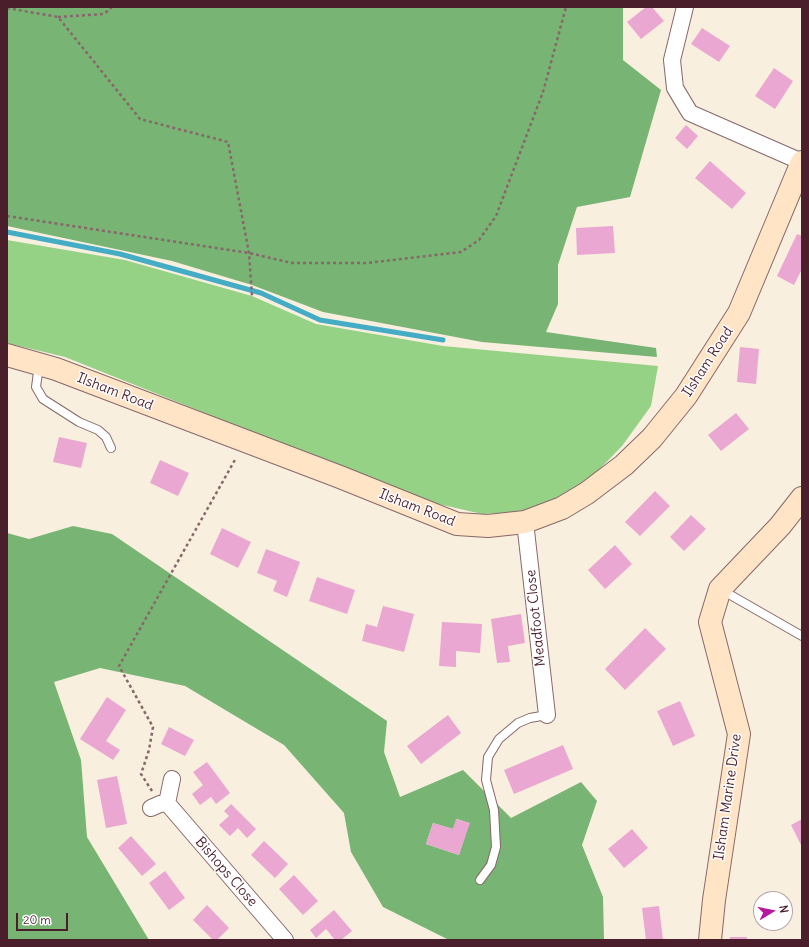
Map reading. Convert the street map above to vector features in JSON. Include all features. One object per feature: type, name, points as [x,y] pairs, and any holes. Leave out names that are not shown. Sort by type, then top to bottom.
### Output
[{"type":"street","points":[[685,7],[672,60],[675,88],[690,113],[802,162]]},
{"type":"street","name":"Ilsham Road","points":[[7,355],[63,372],[457,524],[488,526],[525,522],[562,508],[587,494],[624,465],[652,438],[686,396],[739,313],[802,162]]},
{"type":"street","name":"Ilsham Marine Drive","points":[[710,940],[714,900],[739,734],[710,622],[720,589],[780,526],[802,498]]},
{"type":"street","name":"Meadfoot Close","points":[[525,522],[547,715]]},
{"type":"street","points":[[159,805],[172,779]]},
{"type":"street","name":"Bishops Close","points":[[159,805],[285,940]]},
{"type":"lane","points":[[39,365],[36,387],[43,399],[72,419],[98,430],[106,437],[111,448]]},
{"type":"lane","points":[[720,589],[802,636]]},
{"type":"lane","points":[[480,880],[491,865],[496,846],[494,810],[486,780],[488,757],[499,739],[518,723],[530,718],[547,715]]},
{"type":"path","points":[[7,8],[58,17],[104,14],[112,7]]},
{"type":"path","points":[[7,216],[249,252],[292,263],[367,263],[461,252],[479,240],[496,216],[543,92],[566,7]]},
{"type":"path","points":[[58,17],[140,119],[228,142],[249,252],[252,296]]},
{"type":"path","points":[[159,805],[141,774],[149,750],[153,727],[119,666],[246,442]]},
{"type":"green space","points":[[7,7],[623,7],[623,60],[661,90],[630,197],[577,207],[558,265],[558,304],[546,332],[656,348],[657,357],[482,342],[323,312],[252,285],[172,261],[7,226]]},
{"type":"green space","points":[[7,240],[125,260],[252,296],[316,324],[443,346],[658,366],[651,406],[622,446],[589,480],[557,500],[519,512],[482,514],[434,503],[253,435],[210,415],[65,357],[7,343]]},
{"type":"green space","points":[[73,526],[112,534],[387,721],[384,752],[400,797],[463,770],[511,818],[581,782],[597,801],[582,845],[603,897],[604,940],[449,940],[383,907],[351,852],[344,813],[284,745],[185,686],[100,668],[54,682],[81,760],[87,837],[149,940],[7,940],[7,533],[29,539]],"holes":[[[457,819],[469,823],[459,855],[426,844],[433,823],[453,829]]]},
{"type":"building","points":[[646,7],[652,7],[664,21],[641,39],[627,22]]},
{"type":"building","points":[[702,28],[730,46],[719,62],[691,44]]},
{"type":"building","points":[[774,68],[793,81],[775,109],[755,96]]},
{"type":"building","points":[[686,125],[698,136],[687,149],[675,138]]},
{"type":"building","points":[[710,161],[746,193],[732,209],[695,178]]},
{"type":"building","points":[[613,226],[615,253],[577,255],[576,228]]},
{"type":"building","points":[[797,234],[802,236],[802,269],[794,285],[777,276]]},
{"type":"building","points":[[740,347],[759,349],[756,384],[737,382]]},
{"type":"building","points":[[736,413],[749,429],[721,451],[708,435]]},
{"type":"building","points":[[59,437],[87,443],[81,468],[53,462]]},
{"type":"building","points":[[160,460],[189,473],[178,496],[150,483]]},
{"type":"building","points":[[655,491],[670,506],[640,536],[625,522]]},
{"type":"building","points":[[691,515],[706,529],[684,551],[670,537]]},
{"type":"building","points":[[222,528],[251,542],[238,568],[210,554]]},
{"type":"building","points":[[615,545],[632,564],[605,589],[588,570]]},
{"type":"building","points":[[266,549],[300,562],[287,597],[273,591],[277,581],[257,573]]},
{"type":"building","points":[[317,577],[355,590],[347,614],[309,601]]},
{"type":"building","points":[[383,606],[414,614],[404,652],[362,641],[366,624],[377,627]]},
{"type":"building","points":[[521,614],[525,643],[508,646],[510,662],[497,663],[491,619]]},
{"type":"building","points":[[442,622],[482,624],[480,653],[456,651],[456,667],[439,666]]},
{"type":"building","points":[[645,628],[666,649],[625,690],[605,669]]},
{"type":"building","points":[[107,697],[126,710],[106,741],[120,750],[113,760],[80,739]]},
{"type":"building","points":[[680,701],[695,736],[673,746],[657,711]]},
{"type":"building","points":[[448,715],[461,733],[421,764],[407,746]]},
{"type":"building","points":[[169,727],[194,740],[185,756],[161,744]]},
{"type":"building","points":[[563,745],[573,769],[514,794],[504,770]]},
{"type":"building","points":[[207,762],[230,793],[216,804],[211,797],[200,805],[192,794],[203,785],[193,772]]},
{"type":"building","points":[[117,776],[127,824],[106,828],[97,780]]},
{"type":"building","points":[[231,804],[256,829],[247,838],[238,828],[230,836],[219,825],[229,816],[224,811]]},
{"type":"building","points":[[456,819],[470,823],[459,855],[426,844],[433,823],[453,829]]},
{"type":"building","points":[[802,819],[802,847],[791,825]]},
{"type":"building","points":[[632,829],[648,848],[624,868],[608,849]]},
{"type":"building","points":[[131,836],[156,864],[142,876],[118,848]]},
{"type":"building","points":[[264,841],[288,864],[275,878],[251,855]]},
{"type":"building","points":[[165,871],[185,898],[169,910],[149,883]]},
{"type":"building","points":[[294,875],[318,901],[303,915],[279,889]]},
{"type":"building","points":[[207,905],[229,928],[217,940],[213,940],[193,920]]},
{"type":"building","points":[[659,906],[663,940],[646,940],[642,908]]},
{"type":"building","points":[[334,910],[352,931],[341,940],[335,940],[326,929],[316,938],[310,930]]},
{"type":"building","points":[[730,937],[747,937],[747,940],[730,940]]},
{"type":"waterway","points":[[7,232],[120,254],[261,293],[320,320],[443,340]]}]
